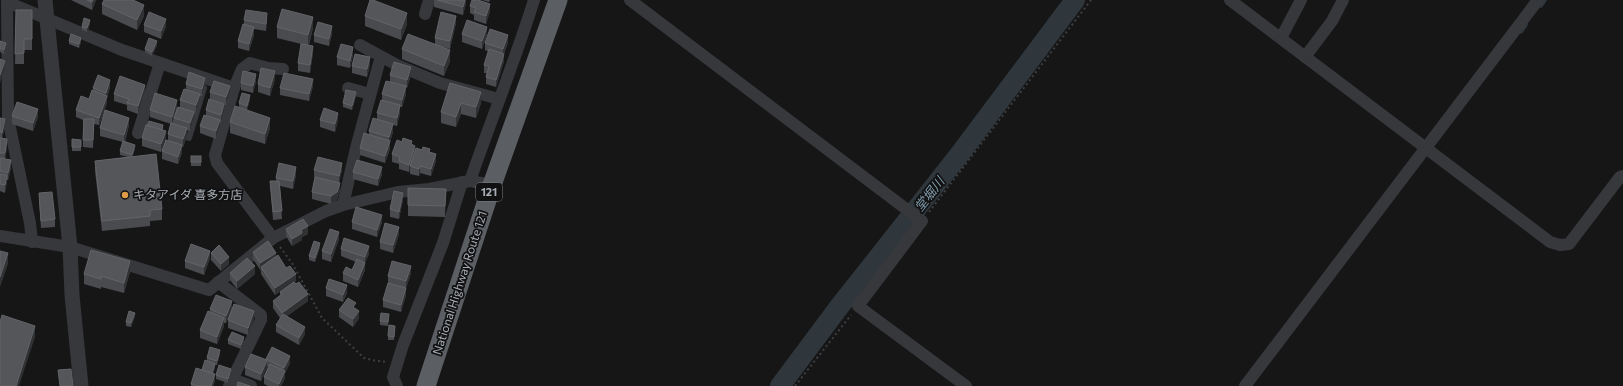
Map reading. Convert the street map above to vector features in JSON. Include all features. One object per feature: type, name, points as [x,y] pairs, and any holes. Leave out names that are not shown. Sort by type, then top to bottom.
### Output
[{"type":"highway","name":"National Highway Route 121","points":[[426,386],[492,184],[558,0]]},
{"type":"street","points":[[46,0],[70,247],[72,295],[81,386]]},
{"type":"street","points":[[425,14],[429,0]]},
{"type":"street","points":[[397,386],[393,378],[405,339],[521,42],[534,0]]},
{"type":"street","points":[[630,0],[922,221],[858,306],[966,386]]},
{"type":"street","points":[[1281,38],[1302,0]]},
{"type":"street","points":[[1305,57],[1332,21],[1343,0]]},
{"type":"street","points":[[1245,386],[1538,0]]},
{"type":"street","points":[[32,242],[30,223],[8,118],[7,1],[122,50],[234,88]]},
{"type":"street","points":[[1235,2],[1305,57],[1550,242],[1560,245],[1569,244],[1620,177],[1623,176]]},
{"type":"street","points":[[360,45],[397,65],[440,83],[499,99]]},
{"type":"street","points":[[138,133],[160,63]]},
{"type":"street","points":[[273,238],[217,163],[215,155],[234,88],[242,69],[250,63],[268,68],[284,69]]},
{"type":"street","points":[[343,205],[356,148],[379,63]]},
{"type":"street","points":[[348,88],[370,94]]},
{"type":"street","points":[[0,236],[70,247],[209,290],[273,238],[326,211],[343,205],[398,192],[429,189],[466,181],[492,184]]},
{"type":"street","points":[[218,282],[261,315],[261,320],[231,382],[251,386]]},
{"type":"lane","points":[[189,138],[207,78]]},
{"type":"path","points":[[922,221],[1091,0]]},
{"type":"path","points":[[273,238],[292,263],[322,318],[364,358],[398,362]]},
{"type":"path","points":[[795,386],[858,306]]},
{"type":"building","points":[[104,0],[133,0],[144,5],[137,20],[102,4]]},
{"type":"building","points":[[370,0],[407,13],[401,29],[365,16]]},
{"type":"building","points":[[437,0],[465,0],[463,7]]},
{"type":"building","points":[[472,0],[478,0],[490,4],[486,16],[474,12],[476,8],[470,6]]},
{"type":"building","points":[[282,9],[313,17],[308,35],[277,27]]},
{"type":"building","points":[[16,10],[32,10],[32,39],[24,39],[24,53],[15,54]]},
{"type":"building","points":[[246,10],[267,13],[266,24],[244,20]]},
{"type":"building","points":[[149,12],[166,19],[161,31],[144,25]]},
{"type":"building","points":[[441,12],[456,16],[450,41],[435,38]]},
{"type":"building","points":[[84,18],[90,20],[87,28],[82,27]]},
{"type":"building","points":[[467,20],[487,27],[482,41],[462,34]]},
{"type":"building","points":[[318,22],[332,26],[329,39],[314,35]]},
{"type":"building","points":[[243,24],[254,27],[249,44],[238,41]]},
{"type":"building","points":[[490,29],[508,35],[503,49],[485,43]]},
{"type":"building","points":[[71,34],[81,38],[79,44],[69,41]]},
{"type":"building","points":[[408,34],[450,50],[444,66],[402,49]]},
{"type":"building","points":[[149,38],[157,41],[152,52],[145,49]]},
{"type":"building","points":[[0,41],[6,43],[4,50],[0,48]]},
{"type":"building","points":[[301,44],[313,46],[310,65],[298,63]]},
{"type":"building","points":[[341,44],[353,47],[350,61],[337,57]]},
{"type":"building","points":[[489,49],[504,54],[496,80],[486,77],[489,66],[484,65]]},
{"type":"building","points":[[355,54],[370,57],[367,69],[352,66]]},
{"type":"building","points":[[0,59],[5,61],[0,75]]},
{"type":"building","points":[[394,62],[411,67],[407,80],[390,75]]},
{"type":"building","points":[[261,68],[275,71],[270,88],[258,84]]},
{"type":"building","points":[[243,71],[256,74],[253,86],[241,83]]},
{"type":"building","points":[[189,72],[205,78],[202,89],[186,84]]},
{"type":"building","points":[[284,73],[313,79],[309,94],[280,88]]},
{"type":"building","points":[[98,75],[110,80],[106,93],[93,88]]},
{"type":"building","points":[[120,76],[145,85],[138,106],[127,103],[129,99],[114,94]]},
{"type":"building","points":[[214,81],[230,86],[226,97],[210,92]]},
{"type":"building","points":[[386,81],[406,86],[402,100],[382,94]]},
{"type":"building","points":[[450,83],[481,92],[476,107],[461,103],[456,117],[441,112]]},
{"type":"building","points":[[184,89],[200,94],[196,105],[180,100]]},
{"type":"building","points":[[92,90],[107,96],[99,118],[76,110],[81,96],[89,99]]},
{"type":"building","points":[[346,90],[356,92],[352,106],[343,103]]},
{"type":"building","points":[[155,93],[177,100],[172,117],[150,110]]},
{"type":"building","points":[[242,93],[250,95],[247,106],[239,103]]},
{"type":"building","points":[[209,99],[224,104],[221,115],[206,110]]},
{"type":"building","points":[[381,100],[400,105],[397,118],[377,113]]},
{"type":"building","points":[[17,102],[38,109],[33,123],[12,116]]},
{"type":"building","points":[[235,106],[270,118],[265,134],[230,122]]},
{"type":"building","points":[[178,107],[194,112],[190,123],[174,118]]},
{"type":"building","points":[[324,108],[338,113],[335,124],[320,120]]},
{"type":"building","points":[[105,110],[129,118],[124,135],[100,128]]},
{"type":"building","points":[[204,115],[220,120],[216,131],[200,126]]},
{"type":"building","points":[[0,118],[5,119],[2,133],[0,132]]},
{"type":"building","points":[[373,118],[393,124],[389,137],[369,131]]},
{"type":"building","points":[[84,119],[94,119],[93,140],[83,140]]},
{"type":"building","points":[[149,121],[163,125],[162,130],[147,125]]},
{"type":"building","points":[[171,123],[187,128],[183,139],[168,134]]},
{"type":"building","points":[[146,125],[166,131],[161,144],[142,138]]},
{"type":"building","points":[[364,133],[390,141],[385,156],[360,148]]},
{"type":"building","points":[[0,138],[7,139],[5,153],[0,153]]},
{"type":"building","points":[[403,138],[412,141],[411,144],[415,146],[409,165],[399,161],[400,157],[392,154],[397,140],[402,142]]},
{"type":"building","points":[[72,139],[81,140],[81,147],[72,147]]},
{"type":"building","points":[[166,140],[182,145],[178,157],[162,151]]},
{"type":"building","points":[[123,141],[135,145],[132,155],[120,151]]},
{"type":"building","points":[[423,147],[430,149],[429,152],[436,154],[431,169],[420,166],[419,169],[410,166],[416,148],[422,150]]},
{"type":"building","points":[[156,154],[162,209],[150,210],[150,216],[102,221],[95,161]]},
{"type":"building","points":[[191,156],[201,156],[201,162],[191,162]]},
{"type":"building","points":[[318,157],[342,163],[339,176],[314,170]]},
{"type":"building","points":[[0,158],[11,160],[8,173],[0,171]]},
{"type":"building","points":[[357,160],[382,167],[378,179],[353,172]]},
{"type":"building","points":[[279,163],[296,167],[293,181],[276,178]]},
{"type":"building","points":[[0,174],[7,175],[5,185],[0,184]]},
{"type":"building","points":[[315,177],[340,183],[337,192],[331,196],[312,192]]},
{"type":"building","points":[[270,181],[279,181],[282,211],[273,212]]},
{"type":"building","points":[[408,188],[446,189],[445,206],[408,205]]},
{"type":"building","points":[[394,191],[403,193],[399,212],[390,209]]},
{"type":"building","points":[[52,192],[55,219],[41,221],[39,193]]},
{"type":"building","points":[[356,207],[382,215],[377,230],[352,222]]},
{"type":"building","points":[[303,219],[308,226],[301,230],[302,233],[292,239],[286,229]]},
{"type":"building","points":[[385,223],[399,227],[393,245],[380,242]]},
{"type":"building","points":[[330,229],[339,232],[331,254],[322,251]]},
{"type":"building","points":[[344,238],[369,246],[365,257],[341,249]]},
{"type":"building","points":[[268,241],[276,253],[260,263],[253,252]]},
{"type":"building","points":[[314,241],[320,243],[315,258],[309,256]]},
{"type":"building","points":[[191,244],[210,251],[204,267],[185,261]]},
{"type":"building","points":[[219,245],[229,257],[221,264],[211,253]]},
{"type":"building","points":[[91,250],[130,261],[124,283],[101,276],[101,279],[84,274]]},
{"type":"building","points":[[0,251],[8,253],[0,277]]},
{"type":"building","points":[[278,255],[286,268],[290,266],[296,274],[275,288],[261,267]]},
{"type":"building","points":[[247,258],[255,266],[237,281],[230,273]]},
{"type":"building","points":[[357,259],[365,263],[358,280],[343,273],[346,267],[352,270]]},
{"type":"building","points":[[392,261],[411,266],[406,281],[388,276]]},
{"type":"building","points":[[329,279],[347,285],[343,295],[326,288]]},
{"type":"building","points":[[294,282],[296,284],[299,282],[308,294],[282,313],[273,301],[282,294],[280,292]]},
{"type":"building","points":[[388,283],[406,288],[401,305],[383,300]]},
{"type":"building","points":[[216,295],[232,301],[226,316],[210,309]]},
{"type":"building","points":[[348,298],[356,303],[353,307],[359,311],[353,319],[339,310]]},
{"type":"building","points":[[234,304],[254,311],[248,328],[228,320]]},
{"type":"building","points":[[129,311],[135,313],[131,323],[126,322]]},
{"type":"building","points":[[208,311],[224,318],[217,337],[200,330]]},
{"type":"building","points":[[381,313],[389,314],[388,322],[380,321]]},
{"type":"building","points":[[283,314],[305,327],[299,338],[276,325]]},
{"type":"building","points":[[2,315],[35,326],[16,386],[0,386],[0,322]]},
{"type":"building","points":[[389,325],[395,326],[394,337],[388,336]]},
{"type":"building","points":[[232,332],[244,337],[241,345],[228,340]]},
{"type":"building","points":[[210,347],[220,350],[217,361],[207,358]]},
{"type":"building","points":[[272,347],[290,356],[284,368],[266,359]]},
{"type":"building","points":[[251,354],[267,360],[261,374],[245,367]]},
{"type":"building","points":[[205,360],[215,364],[212,373],[202,370]]},
{"type":"building","points":[[270,364],[285,371],[279,384],[264,377]]},
{"type":"building","points":[[219,365],[231,369],[228,379],[216,375]]},
{"type":"building","points":[[196,368],[215,374],[211,386],[197,386],[191,384]]},
{"type":"building","points":[[71,369],[73,386],[60,386],[58,370]]},
{"type":"building","points":[[238,382],[250,386],[237,386]]},
{"type":"waterway","name":"堂堀川","points":[[780,386],[839,307],[959,155],[1075,0]]},
{"type":"waterway","points":[[1541,6],[1545,0]]},
{"type":"waterway","points":[[1521,32],[1526,25]]},
{"type":"place","name":"キタアイダ 喜多方店","points":[[125,195]]}]
